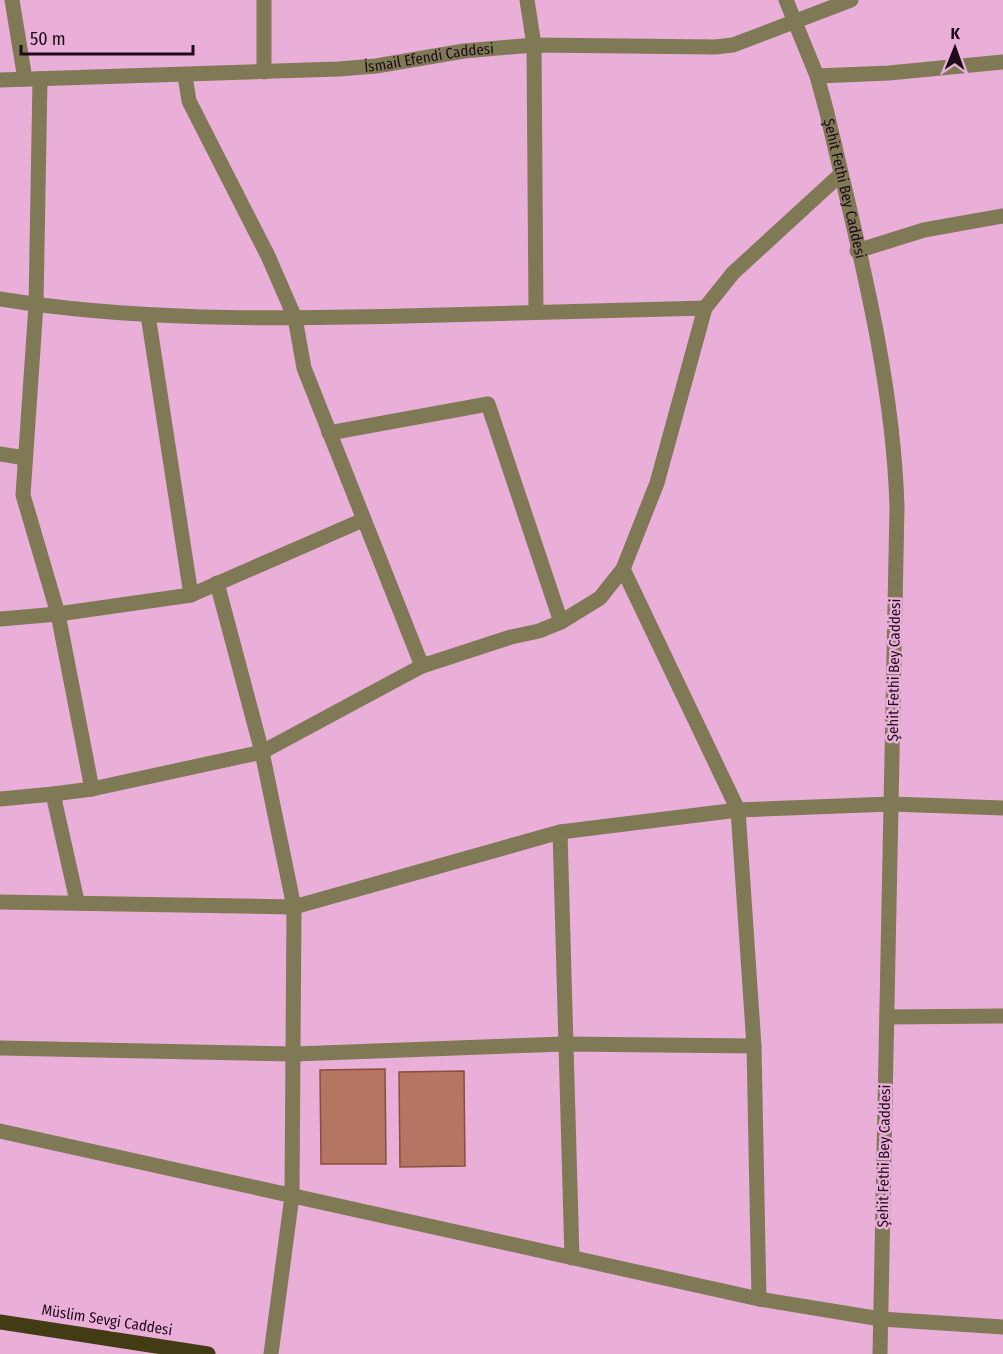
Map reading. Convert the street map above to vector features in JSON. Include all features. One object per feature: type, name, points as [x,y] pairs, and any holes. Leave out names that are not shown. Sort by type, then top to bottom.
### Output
[{"type":"main road","name":"Müslim Sevgi Caddesi","points":[[0,1322],[208,1354]]},
{"type":"street","points":[[12,0],[32,79],[36,305],[23,495],[58,614],[92,789]]},
{"type":"street","points":[[264,0],[264,72]]},
{"type":"street","points":[[527,0],[534,45],[536,312]]},
{"type":"street","name":"Şehit Fethi Bey Caddesi","points":[[786,0],[817,76],[841,174],[883,371],[895,457],[897,507],[880,1354]]},
{"type":"street","name":"İsmail Efendi Caddesi","points":[[0,80],[185,76],[376,66],[464,51],[534,45],[715,47],[754,39],[851,0]]},
{"type":"street","points":[[817,76],[889,73],[1003,62]]},
{"type":"street","points":[[185,76],[189,101],[268,256],[295,318],[304,368],[422,666]]},
{"type":"street","points":[[0,799],[92,789],[262,752],[422,666],[561,622],[600,598],[623,569],[657,483],[705,308],[733,273],[841,174]]},
{"type":"street","points":[[857,251],[924,230],[1003,216]]},
{"type":"street","points":[[0,299],[36,305],[148,315],[295,318],[705,308]]},
{"type":"street","points":[[148,315],[191,595]]},
{"type":"street","points":[[329,433],[488,404],[561,622]]},
{"type":"street","points":[[0,454],[25,458]]},
{"type":"street","points":[[0,619],[58,614],[191,595],[363,520]]},
{"type":"street","points":[[623,569],[738,810],[754,1046],[759,1299]]},
{"type":"street","points":[[217,584],[262,752],[294,907],[295,1054],[292,1196],[271,1354]]},
{"type":"street","points":[[53,794],[76,901]]},
{"type":"street","points":[[0,902],[76,901],[294,907],[560,832],[738,810],[891,804],[1003,808]]},
{"type":"street","points":[[560,832],[572,1258]]},
{"type":"street","points":[[887,1017],[1003,1016]]},
{"type":"street","points":[[0,1048],[295,1054],[565,1044],[754,1046]]},
{"type":"street","points":[[0,1131],[759,1299],[881,1319],[1003,1327]]},
{"type":"building","points":[[385,1069],[386,1164],[321,1164],[320,1070]]},
{"type":"building","points":[[464,1071],[465,1166],[400,1167],[399,1072]]}]
